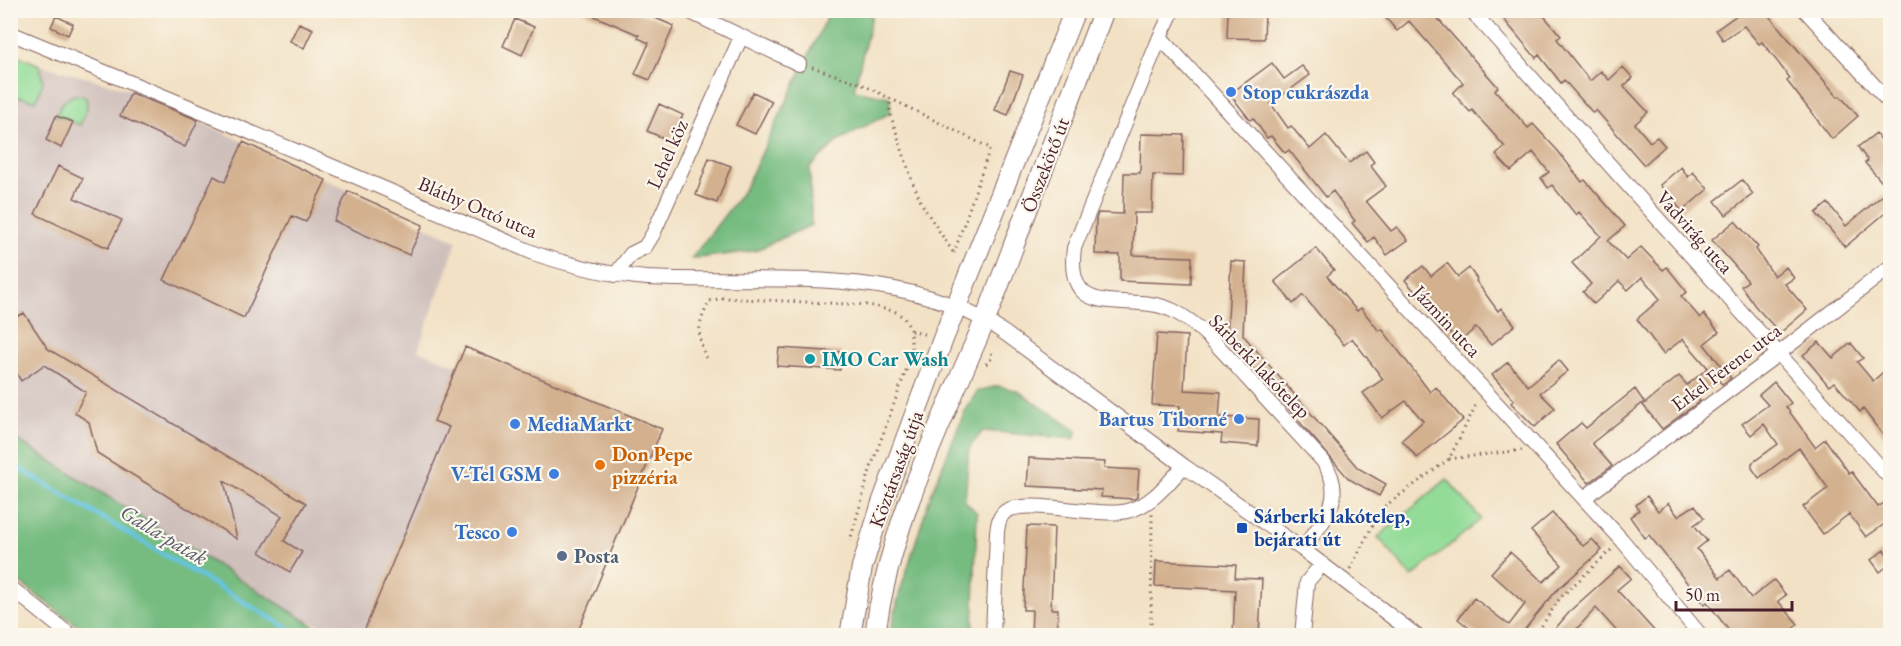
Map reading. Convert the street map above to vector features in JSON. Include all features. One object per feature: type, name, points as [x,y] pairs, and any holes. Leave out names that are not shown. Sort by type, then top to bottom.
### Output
[{"type":"street","points":[[686,10],[800,64]]},
{"type":"street","name":"Összekötő út","points":[[957,306],[1075,10]]},
{"type":"street","name":"Összekötő út","points":[[985,319],[1104,10]]},
{"type":"street","name":"Sárberki lakótelep","points":[[1173,10],[1074,248],[1072,265],[1074,277],[1080,290],[1089,298],[1104,302],[1163,306],[1185,317],[1212,340],[1323,461],[1330,472],[1334,487],[1333,500],[1328,514],[1302,549]]},
{"type":"street","name":"Vadvirág utca","points":[[1471,10],[1890,478]]},
{"type":"street","points":[[1805,10],[1890,103]]},
{"type":"street","name":"Bláthy Ottó utca","points":[[10,33],[315,159],[536,254],[573,267],[615,275],[692,280],[845,282],[894,289],[957,306],[985,319],[1184,466],[1302,549],[1417,636]]},
{"type":"street","name":"Lehel köz","points":[[615,275],[631,254],[645,247],[653,234],[741,37]]},
{"type":"street","name":"Jázmin utca","points":[[1160,37],[1622,540],[1701,636]]},
{"type":"street","name":"Erkel Ferenc utca","points":[[1584,498],[1778,354],[1890,267]]},
{"type":"street","name":"Köztársaság útja","points":[[850,636],[862,567],[882,503],[957,306]]},
{"type":"street","name":"Köztársaság útja","points":[[875,636],[878,609],[898,533],[926,457],[985,319]]},
{"type":"street","points":[[993,636],[997,532],[999,519],[1006,511],[1025,507],[1124,512],[1140,507],[1152,499],[1184,466]]},
{"type":"street","points":[[1302,636],[1307,582],[1322,564]]},
{"type":"street","points":[[10,587],[71,636]]},
{"type":"path","points":[[800,64],[859,83],[990,148],[954,253]]},
{"type":"path","points":[[890,98],[890,113],[913,183],[924,208],[969,276]]},
{"type":"path","points":[[706,358],[699,339],[699,326],[710,301],[722,298],[850,303],[886,309],[904,318],[910,328],[913,342],[912,354],[870,470],[850,544]]},
{"type":"path","points":[[1344,582],[1381,509],[1449,459],[1483,389]]},
{"type":"path","points":[[1449,459],[1538,448]]},
{"type":"path","points":[[1151,636],[1152,499]]},
{"type":"path","points":[[1535,636],[1560,598],[1622,540]]},
{"type":"shaded area","points":[[21,57],[40,65],[132,90],[457,241],[418,350],[457,366],[434,421],[449,427],[362,635],[306,621],[11,436],[10,82]]},
{"type":"green space","points":[[830,11],[873,11],[854,90],[890,97],[890,113],[839,140],[810,167],[811,225],[754,251],[691,259],[744,190]]},
{"type":"green space","points":[[21,57],[40,65],[43,82],[36,101],[11,95],[11,62]]},
{"type":"green space","points":[[73,95],[84,96],[87,100],[87,108],[80,125],[56,116],[62,103]]},
{"type":"green space","points":[[998,386],[1018,391],[1077,431],[1074,439],[983,431],[969,448],[965,501],[977,513],[973,635],[890,635],[899,595],[930,497],[966,408],[978,391]]},
{"type":"green space","points":[[11,436],[327,635],[90,635],[11,576]]},
{"type":"green space","points":[[1447,479],[1481,519],[1412,577],[1378,537]]},
{"type":"building","points":[[580,10],[632,10],[674,26],[650,80],[635,74],[649,43],[638,38],[639,35]]},
{"type":"building","points":[[1379,10],[1430,10],[1498,87],[1495,90],[1528,128],[1533,124],[1582,182],[1585,180],[1625,226],[1608,241],[1626,260],[1641,247],[1663,270],[1667,267],[1687,292],[1681,296],[1700,318],[1704,314],[1719,332],[1704,344],[1731,378],[1722,384],[1719,381],[1697,397],[1700,401],[1662,429],[1643,405],[1679,376],[1687,385],[1708,368],[1683,339],[1663,354],[1637,319],[1660,299],[1642,277],[1628,290],[1619,281],[1594,304],[1583,292],[1591,284],[1572,263],[1601,236],[1579,212],[1576,215],[1552,185],[1548,188],[1541,178],[1549,172],[1533,152],[1511,171],[1496,155],[1505,147],[1472,110],[1470,112],[1453,93],[1463,83],[1409,21],[1397,31]]},
{"type":"building","points":[[1496,10],[1539,10],[1561,36],[1557,39],[1590,81],[1601,71],[1609,80],[1623,67],[1633,78],[1624,86],[1648,112],[1635,124],[1650,142],[1657,137],[1665,146],[1644,165],[1596,110],[1593,113],[1564,80],[1561,83],[1539,55],[1536,58]]},
{"type":"building","points":[[1744,10],[1764,10],[1838,97],[1840,96],[1858,116],[1832,139],[1787,81],[1790,78],[1762,42],[1759,44],[1744,26],[1723,40],[1716,30]]},
{"type":"building","points":[[1228,11],[1265,13],[1264,39],[1227,38]]},
{"type":"building","points":[[56,16],[73,24],[68,35],[51,27]]},
{"type":"building","points":[[515,19],[534,27],[522,55],[503,46]]},
{"type":"building","points":[[299,23],[313,29],[304,48],[290,41]]},
{"type":"building","points":[[1272,63],[1284,79],[1302,66],[1310,75],[1271,104],[1288,128],[1291,126],[1310,149],[1326,135],[1349,163],[1366,151],[1374,162],[1370,165],[1386,186],[1366,201],[1391,231],[1397,227],[1408,240],[1387,255],[1374,237],[1368,242],[1352,223],[1355,221],[1333,191],[1326,197],[1289,150],[1285,153],[1271,136],[1267,138],[1253,118],[1250,120],[1230,94]]},
{"type":"building","points":[[1010,71],[1023,75],[1008,115],[995,110]]},
{"type":"building","points":[[753,92],[772,101],[755,134],[736,125]]},
{"type":"building","points":[[131,93],[198,120],[185,147],[120,116]]},
{"type":"building","points":[[659,104],[683,115],[670,141],[647,131]]},
{"type":"building","points":[[56,116],[73,122],[61,148],[46,140]]},
{"type":"building","points":[[1876,133],[1890,152],[1890,209],[1845,247],[1816,213],[1828,203],[1846,226],[1889,190],[1865,163],[1868,161],[1858,147]]},
{"type":"building","points":[[1141,134],[1184,135],[1183,176],[1153,175],[1152,213],[1134,213],[1133,255],[1192,257],[1191,284],[1120,281],[1120,255],[1095,254],[1098,213],[1123,214],[1124,173],[1140,173]]},
{"type":"building","points":[[243,142],[326,180],[306,222],[292,216],[244,318],[164,280],[214,176],[225,182]]},
{"type":"building","points":[[709,158],[731,166],[717,203],[696,195]]},
{"type":"building","points":[[58,166],[83,178],[74,198],[122,220],[108,248],[35,214]]},
{"type":"building","points":[[1681,167],[1688,177],[1693,172],[1708,189],[1682,211],[1676,204],[1672,208],[1662,196],[1666,192],[1660,185]]},
{"type":"building","points":[[1742,180],[1753,194],[1726,215],[1715,201]]},
{"type":"building","points":[[348,191],[423,225],[409,255],[334,221]]},
{"type":"building","points":[[1735,221],[1758,247],[1756,249],[1774,276],[1786,267],[1794,278],[1785,284],[1807,310],[1780,333],[1755,306],[1741,286],[1748,281],[1712,240]]},
{"type":"building","points":[[1316,248],[1334,270],[1327,276],[1357,311],[1361,308],[1379,331],[1382,329],[1430,392],[1436,387],[1463,420],[1417,458],[1402,440],[1423,421],[1406,401],[1382,418],[1363,393],[1383,379],[1352,338],[1344,345],[1303,295],[1293,304],[1275,281]]},
{"type":"building","points":[[1231,261],[1246,262],[1243,335],[1358,468],[1386,484],[1379,496],[1349,479],[1227,338]]},
{"type":"building","points":[[1447,263],[1458,277],[1469,268],[1498,311],[1501,308],[1515,325],[1491,345],[1476,327],[1459,343],[1405,280],[1423,266],[1431,276]]},
{"type":"building","points":[[24,313],[48,349],[306,503],[284,541],[302,552],[290,572],[260,552],[282,516],[224,481],[237,539],[97,453],[89,422],[75,413],[86,392],[44,365],[21,381],[10,362],[10,320]]},
{"type":"building","points":[[1157,334],[1187,336],[1184,390],[1221,392],[1219,417],[1259,419],[1258,446],[1221,443],[1222,434],[1178,431],[1180,406],[1152,405]]},
{"type":"building","points":[[1819,342],[1833,358],[1851,343],[1863,358],[1857,362],[1873,381],[1890,366],[1890,444],[1863,409],[1860,412],[1834,382],[1829,386],[1803,355]]},
{"type":"building","name":"Tesco","points":[[465,347],[662,429],[576,636],[362,636],[449,427],[434,421]]},
{"type":"building","name":"IMO Car Wash","points":[[779,348],[842,352],[840,370],[777,366]]},
{"type":"building","points":[[1559,360],[1568,371],[1540,393],[1555,408],[1535,427],[1511,403],[1514,400],[1492,375],[1508,362],[1528,386]]},
{"type":"building","points":[[1774,382],[1791,403],[1786,407],[1815,447],[1825,439],[1849,473],[1851,471],[1878,507],[1884,503],[1890,511],[1890,520],[1866,537],[1849,514],[1823,534],[1803,507],[1828,488],[1799,448],[1759,478],[1752,468],[1752,463],[1778,444],[1764,424],[1751,435],[1742,424],[1768,405],[1759,395]]},
{"type":"building","points":[[1635,389],[1644,402],[1592,443],[1612,466],[1589,483],[1556,444],[1581,423],[1586,428]]},
{"type":"building","points":[[1029,458],[1105,462],[1104,468],[1139,470],[1137,497],[1134,499],[1101,497],[1102,490],[1027,486]]},
{"type":"building","points":[[1647,496],[1658,511],[1668,503],[1678,516],[1695,505],[1704,518],[1694,525],[1707,541],[1697,549],[1720,578],[1730,570],[1751,598],[1774,580],[1786,595],[1778,601],[1798,624],[1785,636],[1733,636],[1707,602],[1704,604],[1649,535],[1645,538],[1630,517],[1639,510],[1636,505]]},
{"type":"building","points":[[1552,513],[1583,546],[1592,539],[1602,550],[1555,592],[1521,634],[1523,636],[1479,636],[1458,619],[1474,598],[1509,625],[1525,604],[1491,573],[1510,552],[1543,582],[1562,565],[1531,531]]},
{"type":"building","points":[[1027,526],[1054,527],[1051,609],[1058,609],[1057,636],[1031,636],[1032,610],[1023,610]]},
{"type":"building","points":[[1884,550],[1890,558],[1890,564],[1880,572],[1871,560]]},
{"type":"building","points":[[1156,561],[1236,565],[1235,578],[1262,579],[1259,636],[1233,636],[1235,590],[1155,586]]},
{"type":"building","points":[[1620,566],[1631,578],[1617,590],[1659,636],[1621,636],[1596,608],[1570,636],[1549,636],[1572,609]]},
{"type":"waterway","name":"Galla-patak","points":[[10,463],[301,636]]},
{"type":"place","name":"Stop cukrászda","points":[[1231,92]]},
{"type":"place","name":"IMO Car Wash","points":[[810,359]]},
{"type":"place","name":"Bartus Tiborné","points":[[1239,419]]},
{"type":"place","name":"MediaMarkt","points":[[515,424]]},
{"type":"place","name":"Don Pepe pizzéria","points":[[600,465]]},
{"type":"place","name":"V-Tel GSM","points":[[554,474]]},
{"type":"place","name":"Sárberki lakótelep, bejárati út","points":[[1242,528]]},
{"type":"place","name":"Tesco","points":[[512,532]]},
{"type":"place","name":"Posta","points":[[562,556]]}]
